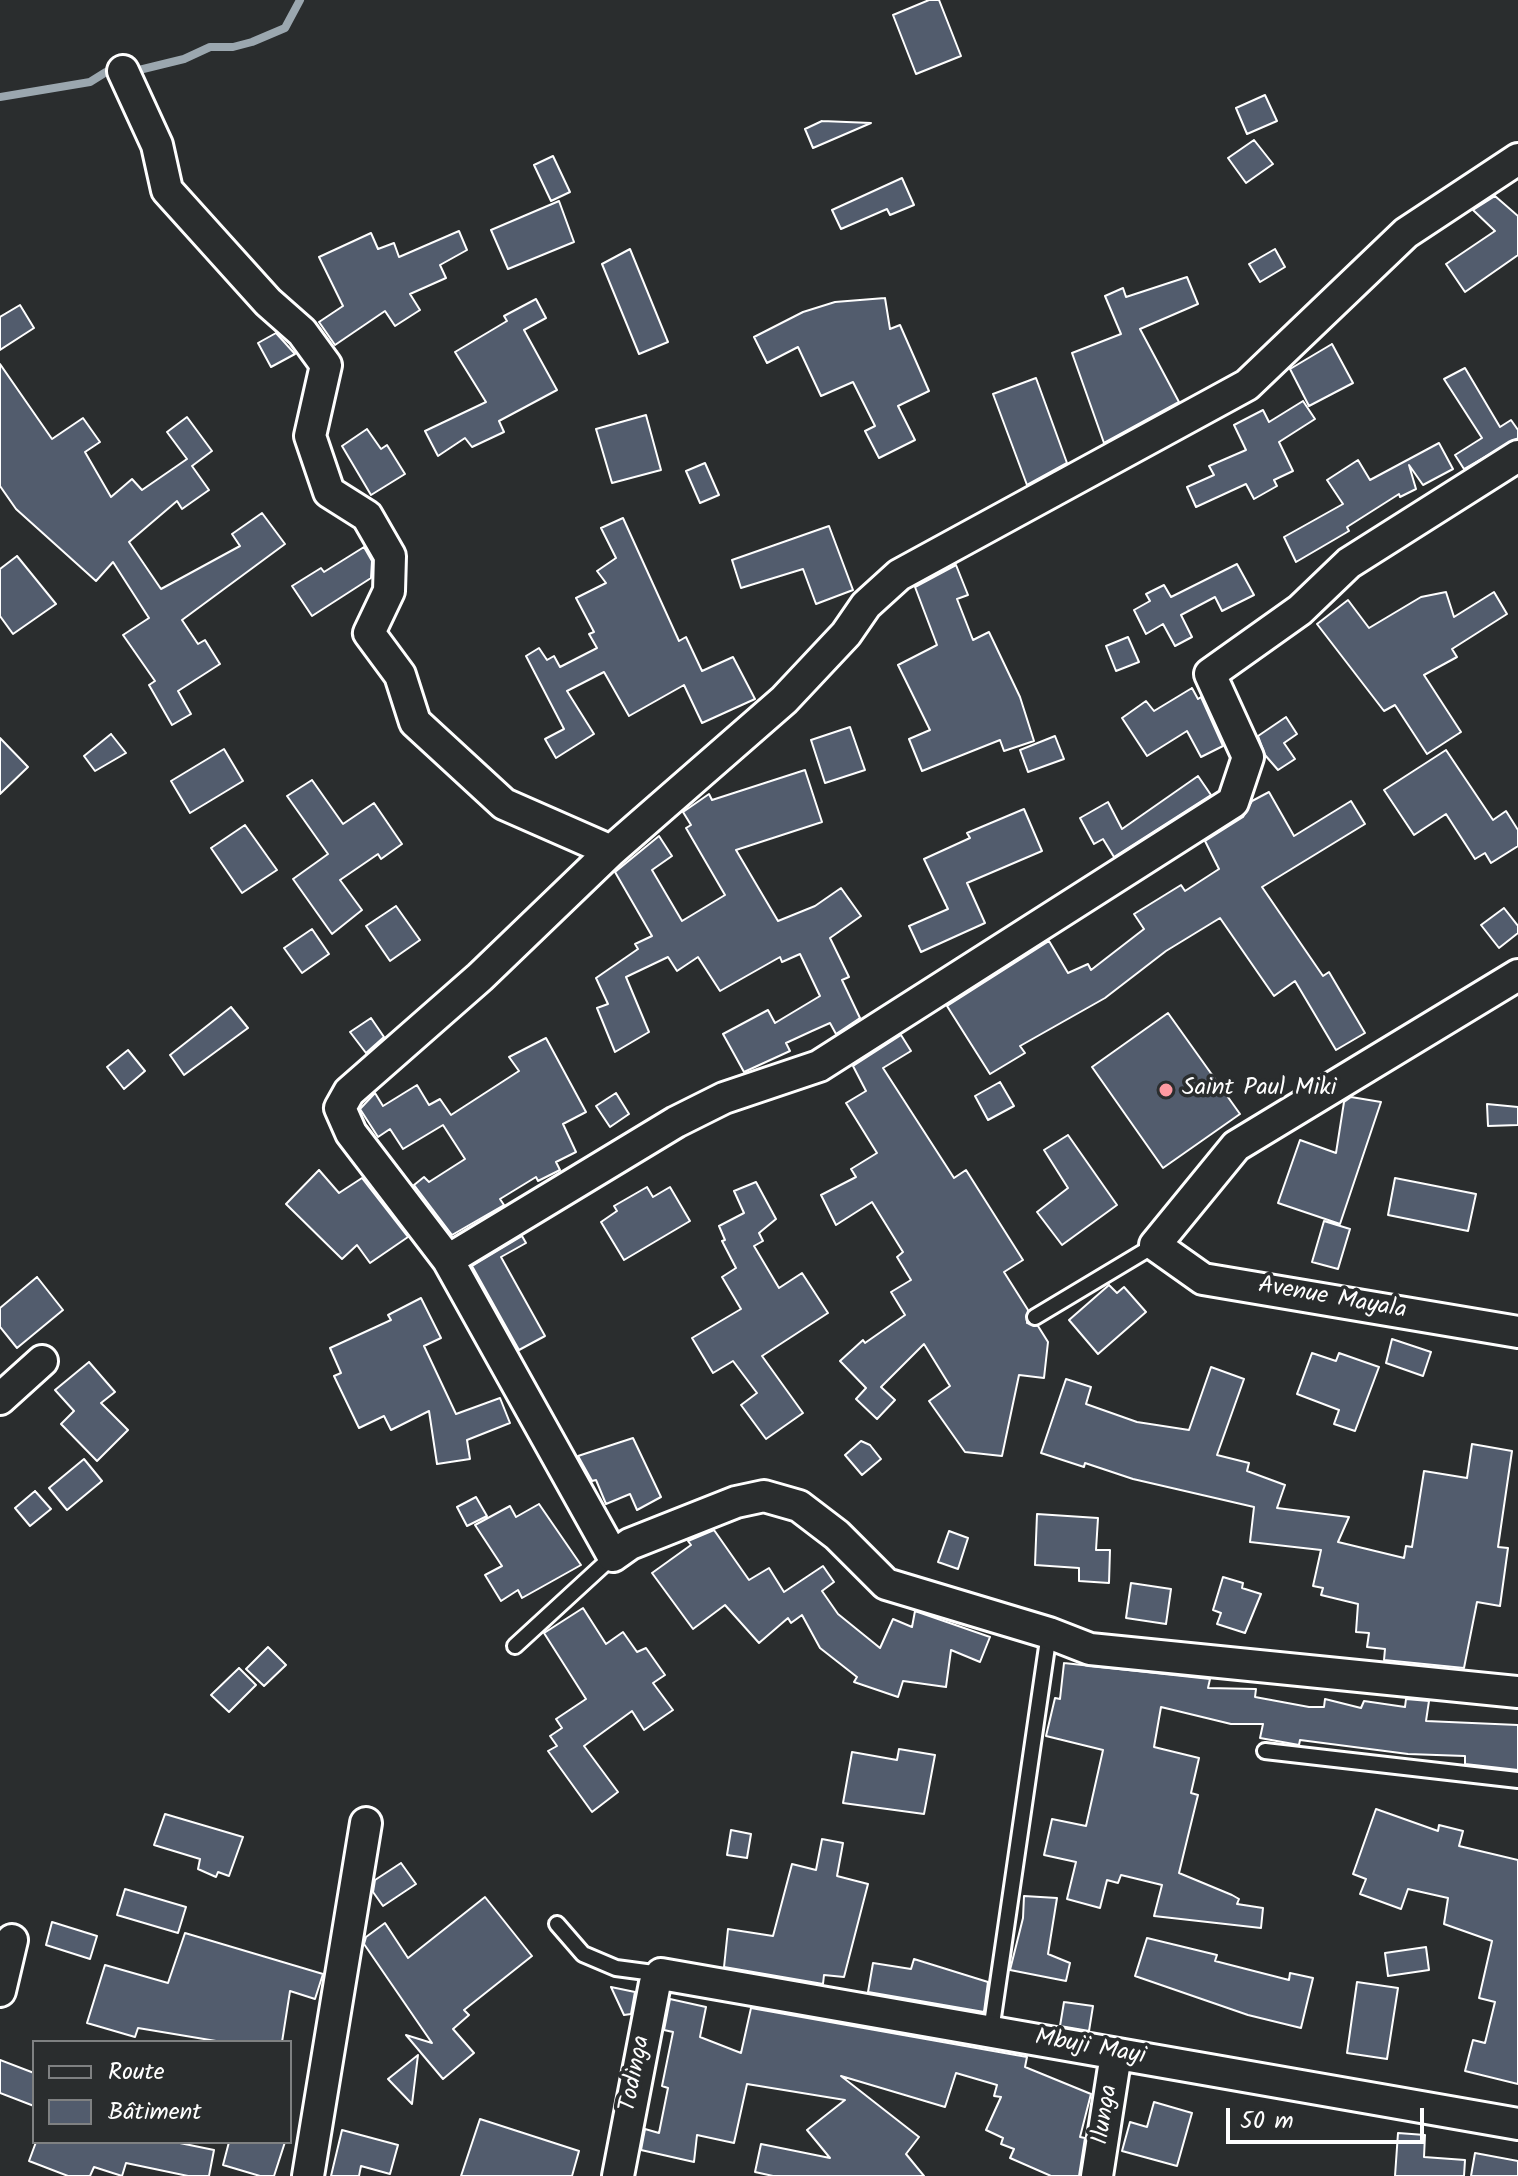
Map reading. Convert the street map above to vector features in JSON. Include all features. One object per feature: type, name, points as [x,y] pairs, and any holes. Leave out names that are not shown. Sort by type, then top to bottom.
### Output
[{"type":"street","points":[[123,71],[145,126],[157,145],[167,190],[268,302],[302,332],[326,365],[310,436],[329,492],[367,516],[390,556],[389,591],[369,633],[400,675],[415,722],[504,804],[611,851]]},
{"type":"street","points":[[1518,159],[1406,233],[1247,385],[899,575],[866,605],[846,634],[784,700],[611,851],[480,977],[349,1092],[340,1108],[351,1133],[448,1260],[613,1556],[630,1544],[722,1508],[764,1496],[799,1506],[837,1535],[886,1584],[1049,1633],[1090,1649],[1518,1692]]},
{"type":"street","points":[[448,1260],[676,1122],[724,1098],[819,1066],[1233,802],[1248,757],[1210,674],[1300,610],[1349,563],[1518,456]]},
{"type":"street","points":[[1155,1245],[1236,1146],[1518,975]]},
{"type":"street","name":"Avenue Mayala","points":[[1155,1245],[1203,1279],[1518,1332]]},
{"type":"street","points":[[0,1399],[42,1361]]},
{"type":"street","points":[[308,2176],[366,1823]]},
{"type":"street","points":[[0,1991],[12,1940]]},
{"type":"street","name":"Mbuji Mayi","points":[[661,1974],[1518,2124]]},
{"type":"street","name":"Todinga","points":[[618,2176],[655,1983],[661,1974]]},
{"type":"street","name":"Ilunga","points":[[1097,2176],[1116,2054]]},
{"type":"lane","points":[[1035,1317],[1155,1245]]},
{"type":"lane","points":[[515,1646],[613,1556]]},
{"type":"lane","points":[[991,2031],[1049,1633]]},
{"type":"lane","points":[[1265,1751],[1518,1780]]},
{"type":"lane","points":[[557,1924],[583,1954],[616,1968],[661,1974]]},
{"type":"building","points":[[929,0],[939,0],[961,56],[916,74],[893,15]]},
{"type":"building","points":[[1265,95],[1277,121],[1247,134],[1236,108]]},
{"type":"building","points":[[822,121],[871,123],[813,148],[805,129]]},
{"type":"building","points":[[1254,140],[1273,164],[1246,183],[1228,158]]},
{"type":"building","points":[[553,156],[570,192],[551,201],[534,165]]},
{"type":"building","points":[[902,178],[914,205],[890,215],[887,209],[841,229],[832,210]]},
{"type":"building","points":[[1495,196],[1518,216],[1518,255],[1465,292],[1446,264],[1495,231],[1473,210]]},
{"type":"building","points":[[559,201],[574,242],[508,269],[491,230]]},
{"type":"building","points":[[459,231],[467,250],[440,265],[446,278],[410,294],[420,310],[395,326],[385,311],[335,345],[319,322],[343,306],[319,257],[371,233],[378,249],[394,243],[399,257]]},
{"type":"building","points":[[630,249],[668,342],[639,354],[602,264]]},
{"type":"building","points":[[1275,249],[1285,267],[1260,282],[1249,264]]},
{"type":"building","points":[[1187,277],[1198,304],[1140,329],[1179,402],[1104,443],[1072,353],[1121,334],[1105,296],[1123,288],[1126,297]]},
{"type":"building","points":[[885,298],[890,329],[900,325],[929,391],[898,406],[915,440],[879,458],[865,431],[875,426],[853,382],[821,396],[798,347],[767,363],[754,337],[803,312],[835,302]]},
{"type":"building","points":[[536,299],[546,318],[524,330],[557,390],[499,421],[504,432],[472,447],[465,438],[438,456],[425,431],[486,402],[455,352],[507,321],[504,316]]},
{"type":"building","points":[[20,305],[34,328],[0,350],[0,317]]},
{"type":"building","points":[[276,333],[295,354],[271,367],[258,343]]},
{"type":"building","points":[[1332,344],[1353,383],[1309,406],[1290,369]]},
{"type":"building","points":[[0,364],[52,439],[83,418],[100,442],[85,452],[111,497],[132,479],[142,490],[187,459],[167,432],[187,417],[212,451],[192,466],[209,490],[182,509],[177,501],[129,542],[161,589],[240,546],[232,534],[262,513],[285,544],[182,620],[198,644],[205,640],[220,664],[178,691],[191,714],[172,725],[149,685],[155,681],[123,635],[149,618],[113,562],[96,581],[16,509],[0,486]]},
{"type":"building","points":[[1465,368],[1500,427],[1511,420],[1518,430],[1518,438],[1464,469],[1455,455],[1482,438],[1444,379]]},
{"type":"building","points":[[1036,378],[1067,463],[1027,485],[993,394]]},
{"type":"building","points":[[1303,401],[1315,419],[1279,442],[1293,471],[1274,480],[1277,486],[1254,499],[1246,484],[1196,507],[1187,487],[1214,475],[1209,466],[1246,450],[1234,425],[1263,410],[1269,422]]},
{"type":"building","points":[[646,415],[661,470],[612,483],[596,429]]},
{"type":"building","points":[[367,429],[381,449],[387,445],[405,474],[371,495],[342,446]]},
{"type":"building","points":[[1439,443],[1453,469],[1423,485],[1409,465],[1416,489],[1400,497],[1399,494],[1347,527],[1349,531],[1296,562],[1284,537],[1343,504],[1327,480],[1358,460],[1370,480]]},
{"type":"building","points":[[705,463],[719,495],[700,503],[686,471]]},
{"type":"building","points":[[623,518],[679,641],[686,637],[702,671],[733,657],[755,699],[702,723],[684,685],[629,716],[604,672],[567,691],[594,734],[556,758],[545,739],[564,729],[526,656],[539,648],[547,660],[554,656],[560,667],[597,648],[589,634],[594,632],[576,598],[606,583],[597,571],[616,558],[601,528]]},
{"type":"building","points":[[829,526],[853,590],[816,604],[803,569],[741,588],[732,560]]},
{"type":"building","points":[[364,547],[372,561],[371,578],[312,616],[292,586],[321,568],[324,572]]},
{"type":"building","points":[[17,556],[56,604],[13,634],[0,616],[0,569]]},
{"type":"building","points":[[1237,564],[1254,595],[1222,611],[1215,597],[1181,615],[1192,637],[1175,646],[1163,624],[1146,634],[1134,610],[1150,601],[1146,594],[1164,585],[1171,597]]},
{"type":"building","points":[[956,565],[968,595],[957,599],[973,640],[989,632],[1020,697],[1034,741],[1004,751],[1000,740],[922,771],[909,739],[930,730],[898,665],[937,645],[915,587]]},
{"type":"building","points":[[1446,592],[1454,617],[1494,592],[1507,614],[1452,649],[1457,657],[1424,675],[1461,732],[1427,754],[1395,705],[1384,711],[1317,624],[1348,600],[1369,628],[1421,597]]},
{"type":"building","points":[[1128,637],[1139,662],[1116,671],[1106,646]]},
{"type":"building","points":[[1192,688],[1198,699],[1201,697],[1223,746],[1201,757],[1187,731],[1147,756],[1122,718],[1146,701],[1154,711]]},
{"type":"building","points":[[1286,717],[1297,734],[1284,743],[1295,759],[1278,770],[1265,755],[1258,736]]},
{"type":"building","points":[[850,727],[865,770],[825,783],[811,740]]},
{"type":"building","points":[[111,734],[126,753],[95,771],[84,756]]},
{"type":"building","points":[[1055,736],[1064,759],[1028,772],[1020,750]]},
{"type":"building","points":[[0,738],[28,767],[0,794]]},
{"type":"building","points":[[224,749],[243,781],[190,813],[171,781]]},
{"type":"building","points":[[1446,750],[1493,820],[1506,811],[1518,830],[1518,846],[1491,863],[1485,853],[1475,859],[1446,814],[1414,835],[1384,790]]},
{"type":"building","points":[[805,770],[822,822],[736,850],[778,921],[815,906],[841,888],[861,916],[830,938],[849,977],[842,980],[860,1018],[836,1034],[830,1023],[786,1043],[790,1051],[744,1072],[723,1034],[768,1010],[775,1023],[820,996],[800,954],[782,962],[780,957],[720,991],[698,957],[677,971],[668,957],[626,977],[649,1032],[615,1052],[597,1008],[608,1004],[596,978],[638,949],[635,944],[652,936],[615,872],[659,836],[672,856],[652,870],[682,921],[725,895],[686,828],[691,825],[683,812],[709,794],[712,800]]},
{"type":"building","points":[[1198,776],[1211,795],[1114,857],[1103,839],[1094,844],[1080,818],[1108,802],[1122,829]]},
{"type":"building","points":[[312,780],[343,824],[374,803],[402,844],[381,859],[378,854],[340,880],[362,910],[332,934],[293,879],[328,854],[287,796]]},
{"type":"building","points":[[1269,792],[1294,836],[1351,801],[1365,824],[1262,887],[1323,976],[1329,972],[1365,1033],[1336,1050],[1295,981],[1274,996],[1220,918],[1166,951],[1105,998],[1020,1046],[1025,1053],[990,1074],[947,1006],[1049,941],[1068,973],[1088,964],[1091,970],[1144,929],[1134,914],[1181,885],[1185,891],[1219,869],[1205,841],[1243,817],[1252,801]]},
{"type":"building","points":[[1024,809],[1042,851],[967,883],[985,923],[921,952],[909,926],[948,909],[924,859],[970,838],[967,833]]},
{"type":"building","points":[[245,825],[277,870],[242,893],[211,848]]},
{"type":"building","points":[[396,906],[420,940],[390,961],[366,926]]},
{"type":"building","points":[[1504,908],[1518,926],[1518,933],[1499,948],[1481,925]]},
{"type":"building","points":[[312,929],[329,954],[302,973],[284,948]]},
{"type":"building","points":[[231,1007],[248,1028],[184,1075],[170,1055]]},
{"type":"building","name":"Saint Paul Miki","points":[[1168,1013],[1240,1114],[1163,1168],[1092,1067]]},
{"type":"building","points":[[371,1018],[384,1037],[366,1053],[350,1032]]},
{"type":"building","points":[[901,1035],[911,1051],[883,1068],[954,1178],[966,1170],[1023,1260],[1004,1272],[1028,1310],[1027,1323],[1038,1326],[1048,1342],[1044,1378],[1019,1375],[1002,1456],[965,1452],[929,1401],[950,1386],[924,1344],[881,1387],[895,1400],[877,1419],[856,1399],[866,1388],[840,1361],[863,1340],[865,1343],[905,1315],[891,1292],[911,1280],[897,1257],[903,1252],[872,1202],[836,1225],[821,1195],[856,1177],[851,1169],[877,1153],[846,1103],[866,1091],[853,1066]]},
{"type":"building","points":[[546,1038],[586,1112],[563,1124],[576,1152],[556,1162],[560,1170],[538,1181],[536,1177],[500,1199],[504,1205],[452,1235],[414,1185],[424,1177],[429,1182],[465,1159],[443,1125],[403,1149],[390,1129],[378,1137],[360,1109],[375,1093],[383,1106],[417,1085],[429,1105],[440,1099],[451,1115],[519,1071],[509,1057]]},
{"type":"building","points":[[128,1050],[145,1071],[124,1089],[107,1067]]},
{"type":"building","points":[[1000,1082],[1014,1106],[988,1120],[975,1096]]},
{"type":"building","points":[[616,1093],[629,1114],[610,1127],[596,1106]]},
{"type":"building","points":[[1351,1097],[1381,1102],[1340,1224],[1278,1203],[1300,1140],[1336,1153],[1344,1102]]},
{"type":"building","points":[[1487,1104],[1518,1107],[1518,1125],[1488,1126]]},
{"type":"building","points":[[1068,1135],[1117,1205],[1062,1245],[1037,1212],[1068,1188],[1044,1150]]},
{"type":"building","points":[[319,1170],[339,1193],[362,1178],[408,1237],[370,1263],[357,1245],[342,1259],[286,1204]]},
{"type":"building","points":[[1395,1178],[1476,1194],[1468,1231],[1388,1215]]},
{"type":"building","points":[[756,1182],[776,1219],[759,1233],[763,1241],[754,1246],[779,1288],[802,1273],[828,1313],[762,1356],[803,1413],[766,1439],[741,1405],[757,1393],[733,1361],[713,1373],[692,1338],[741,1309],[722,1277],[736,1268],[722,1241],[725,1240],[719,1226],[744,1213],[734,1191]]},
{"type":"building","points":[[647,1187],[653,1197],[670,1187],[690,1221],[624,1260],[601,1222],[617,1211],[614,1206]]},
{"type":"building","points":[[1324,1221],[1350,1229],[1338,1269],[1312,1262]]},
{"type":"building","points":[[522,1236],[526,1243],[501,1257],[545,1336],[519,1350],[472,1266]]},
{"type":"building","points":[[37,1277],[63,1310],[17,1348],[0,1327],[0,1308]]},
{"type":"building","points":[[1109,1285],[1117,1293],[1124,1287],[1146,1312],[1098,1354],[1069,1320]]},
{"type":"building","points":[[421,1298],[441,1338],[424,1346],[456,1414],[500,1398],[510,1423],[467,1440],[470,1459],[437,1464],[429,1411],[391,1430],[384,1416],[359,1428],[334,1376],[341,1373],[330,1348],[391,1320],[388,1315]]},
{"type":"building","points":[[1392,1339],[1431,1352],[1423,1376],[1386,1363]]},
{"type":"building","points":[[1312,1353],[1336,1361],[1339,1353],[1379,1367],[1355,1431],[1334,1424],[1339,1410],[1297,1394]]},
{"type":"building","points":[[89,1362],[115,1392],[101,1403],[128,1430],[97,1461],[61,1424],[74,1411],[55,1390]]},
{"type":"building","points":[[1211,1367],[1244,1379],[1217,1455],[1249,1463],[1247,1471],[1285,1485],[1277,1508],[1349,1517],[1338,1542],[1404,1558],[1406,1546],[1412,1547],[1424,1471],[1467,1478],[1472,1444],[1512,1451],[1498,1547],[1508,1548],[1500,1606],[1477,1602],[1464,1668],[1384,1660],[1385,1649],[1367,1647],[1369,1633],[1356,1632],[1358,1604],[1321,1595],[1323,1588],[1313,1586],[1321,1550],[1250,1542],[1254,1507],[1133,1479],[1085,1463],[1084,1467],[1041,1453],[1066,1379],[1091,1387],[1086,1404],[1137,1422],[1189,1430]]},
{"type":"building","points":[[633,1438],[661,1497],[637,1510],[630,1494],[606,1504],[596,1480],[592,1481],[578,1456]]},
{"type":"building","points":[[861,1441],[870,1445],[881,1459],[862,1475],[845,1455]]},
{"type":"building","points":[[84,1459],[102,1481],[67,1510],[49,1488]]},
{"type":"building","points":[[35,1491],[51,1509],[30,1526],[15,1508]]},
{"type":"building","points":[[476,1497],[487,1516],[467,1526],[457,1507]]},
{"type":"building","points":[[539,1504],[581,1565],[522,1598],[518,1590],[501,1601],[485,1575],[502,1566],[475,1525],[510,1506],[516,1517]]},
{"type":"building","points":[[1037,1514],[1098,1518],[1096,1550],[1110,1550],[1109,1583],[1079,1581],[1079,1568],[1035,1565]]},
{"type":"building","points":[[714,1530],[749,1580],[769,1568],[784,1592],[823,1566],[834,1582],[822,1591],[838,1614],[880,1648],[893,1619],[912,1627],[915,1611],[990,1637],[980,1662],[951,1650],[946,1687],[903,1681],[898,1697],[854,1682],[857,1677],[820,1648],[802,1615],[791,1623],[788,1618],[759,1643],[725,1605],[693,1629],[652,1573],[691,1545],[688,1541]]},
{"type":"building","points":[[949,1531],[968,1538],[958,1569],[938,1562]]},
{"type":"building","points":[[1223,1577],[1243,1583],[1242,1588],[1261,1594],[1245,1633],[1217,1624],[1221,1613],[1213,1610]]},
{"type":"building","points":[[1131,1583],[1171,1589],[1166,1624],[1126,1618]]},
{"type":"building","points":[[583,1608],[606,1644],[623,1632],[637,1652],[646,1648],[665,1675],[653,1683],[673,1710],[644,1730],[632,1711],[584,1746],[618,1792],[592,1812],[548,1751],[557,1746],[550,1736],[562,1728],[556,1719],[586,1699],[544,1633]]},
{"type":"building","points":[[268,1647],[286,1665],[264,1686],[246,1669]]},
{"type":"building","points":[[1064,1663],[1210,1679],[1208,1688],[1256,1689],[1255,1697],[1309,1707],[1324,1707],[1325,1699],[1361,1708],[1364,1701],[1405,1707],[1406,1699],[1429,1701],[1426,1721],[1518,1725],[1518,1770],[1465,1764],[1465,1756],[1408,1754],[1300,1740],[1299,1745],[1260,1738],[1263,1724],[1231,1724],[1161,1707],[1154,1747],[1199,1758],[1191,1793],[1198,1795],[1179,1873],[1232,1895],[1239,1899],[1237,1904],[1263,1908],[1261,1928],[1154,1916],[1162,1885],[1121,1875],[1118,1883],[1107,1880],[1100,1908],[1067,1899],[1076,1862],[1044,1855],[1052,1819],[1086,1826],[1103,1750],[1046,1736],[1055,1698],[1060,1699]]},
{"type":"building","points":[[239,1668],[256,1685],[229,1712],[211,1695]]},
{"type":"building","points":[[899,1749],[935,1755],[924,1814],[843,1803],[852,1752],[897,1760]]},
{"type":"building","points":[[1376,1809],[1438,1831],[1439,1825],[1463,1831],[1459,1846],[1518,1860],[1518,2084],[1465,2071],[1473,2040],[1485,2043],[1495,2002],[1479,1998],[1492,1941],[1444,1924],[1448,1898],[1408,1889],[1401,1909],[1360,1894],[1366,1879],[1353,1874]]},
{"type":"building","points":[[165,1814],[243,1837],[229,1876],[218,1872],[216,1877],[198,1869],[200,1859],[154,1845]]},
{"type":"building","points":[[731,1830],[751,1834],[747,1858],[727,1855]]},
{"type":"building","points":[[822,1839],[843,1843],[837,1876],[868,1884],[844,1977],[824,1975],[823,1984],[724,1967],[728,1929],[773,1936],[792,1864],[816,1870]]},
{"type":"building","points":[[401,1863],[416,1884],[383,1906],[373,1892],[375,1880]]},
{"type":"building","points":[[125,1889],[186,1907],[178,1933],[117,1915]]},
{"type":"building","points":[[1024,1896],[1057,1898],[1048,1954],[1070,1963],[1066,1981],[1010,1970],[1023,1918]]},
{"type":"building","points":[[485,1897],[532,1956],[464,2010],[469,2015],[453,2029],[474,2053],[443,2079],[406,2035],[432,2043],[364,1944],[366,1937],[385,1923],[408,1958]]},
{"type":"building","points":[[52,1922],[97,1936],[90,1959],[46,1945]]},
{"type":"building","points":[[185,1933],[323,1974],[315,1999],[290,1991],[282,2040],[210,2040],[138,2028],[135,2037],[87,2023],[105,1965],[168,1983]]},
{"type":"building","points":[[1147,1938],[1217,1955],[1215,1961],[1289,1980],[1290,1973],[1313,1978],[1301,2028],[1248,2015],[1135,1976]]},
{"type":"building","points":[[1426,1947],[1429,1970],[1388,1976],[1385,1953]]},
{"type":"building","points":[[914,1959],[988,1982],[984,2012],[868,1992],[873,1963],[911,1969]]},
{"type":"building","points":[[1357,1982],[1398,1988],[1387,2059],[1347,2053]]},
{"type":"building","points":[[611,1987],[635,1992],[631,2014],[624,2015]]},
{"type":"building","points":[[670,1999],[706,2007],[700,2037],[741,2053],[751,2008],[1027,2057],[1025,2067],[1091,2094],[1080,2137],[1085,2138],[1079,2176],[1051,2176],[1010,2158],[1014,2149],[1001,2144],[1003,2138],[986,2130],[1001,2097],[994,2096],[997,2085],[956,2073],[945,2107],[841,2076],[919,2137],[906,2154],[924,2176],[773,2176],[755,2172],[761,2144],[830,2158],[807,2130],[845,2100],[747,2084],[734,2143],[697,2135],[694,2162],[641,2150],[645,2129],[659,2133],[668,2088],[662,2086],[673,2032],[664,2030]]},
{"type":"building","points":[[1064,2002],[1093,2006],[1089,2031],[1060,2026]]},
{"type":"building","points":[[418,2055],[412,2104],[388,2079]]},
{"type":"building","points":[[0,2060],[32,2072],[32,2105],[0,2093]]},
{"type":"building","points":[[1154,2102],[1192,2113],[1177,2166],[1122,2151],[1130,2122],[1147,2127]]},
{"type":"building","points":[[480,2119],[579,2151],[572,2176],[461,2176]]},
{"type":"building","points":[[342,2130],[398,2145],[390,2174],[361,2166],[359,2176],[331,2176]]},
{"type":"building","points":[[1398,2133],[1425,2135],[1424,2157],[1465,2160],[1464,2176],[1395,2176]]},
{"type":"building","points":[[35,2144],[185,2144],[214,2150],[209,2176],[188,2176],[126,2163],[122,2176],[94,2167],[90,2176],[68,2176],[29,2161]]},
{"type":"building","points":[[228,2144],[284,2144],[274,2176],[260,2176],[223,2165]]},
{"type":"building","points":[[1475,2153],[1518,2161],[1518,2176],[1471,2176]]},
{"type":"waterway","points":[[0,97],[90,82],[106,72],[139,70],[184,59],[210,47],[233,47],[252,42],[285,28],[300,0]]},
{"type":"place","name":"Saint Paul Miki","points":[[1166,1090]]}]
